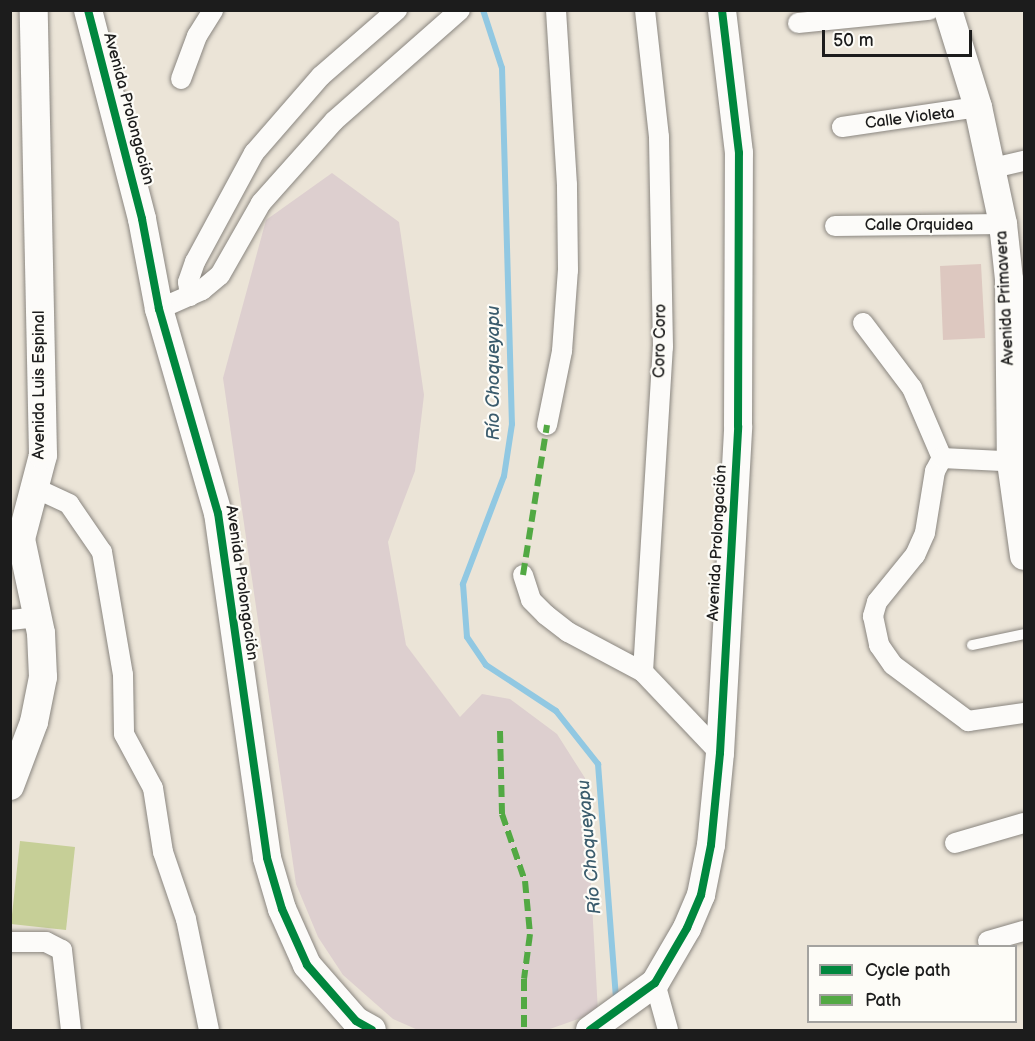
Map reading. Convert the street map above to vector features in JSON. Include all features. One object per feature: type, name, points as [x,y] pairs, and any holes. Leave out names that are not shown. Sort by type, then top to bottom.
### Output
[{"type":"street","name":"Avenida Luis Espinal","points":[[10,786],[34,722],[43,677],[24,618],[16,528],[35,488],[44,455],[34,10]]},
{"type":"street","name":"Avenida Prolongación","points":[[88,10],[142,219],[159,309],[218,513],[270,869],[282,909],[307,965],[356,1021],[372,1030]]},
{"type":"street","points":[[181,79],[197,36],[213,10]]},
{"type":"street","points":[[159,309],[190,296],[220,274],[261,203],[334,121],[460,10]]},
{"type":"street","points":[[547,425],[562,351],[568,270],[567,185],[555,10]]},
{"type":"street","name":"Coro Coro","points":[[643,672],[663,347],[659,137],[645,10]]},
{"type":"street","name":"Avenida Prolongación","points":[[594,1029],[647,989],[687,928],[701,895],[711,844],[720,753],[738,426],[739,165],[722,10]]},
{"type":"street","points":[[798,23],[929,10]]},
{"type":"street","name":"Avenida Primavera","points":[[948,10],[978,107],[993,168],[1003,224],[1009,279],[1024,556]]},
{"type":"street","points":[[190,296],[188,282],[195,262],[254,153],[321,76],[396,11]]},
{"type":"street","name":"Calle Violeta","points":[[842,127],[978,107]]},
{"type":"street","points":[[993,168],[1024,161]]},
{"type":"street","name":"Calle Orquidea","points":[[835,226],[1003,224]]},
{"type":"street","points":[[863,323],[912,388],[942,458]]},
{"type":"street","points":[[942,458],[1018,462]]},
{"type":"street","points":[[942,458],[935,471],[925,533],[915,555],[877,602],[873,616],[879,645],[892,665],[968,721],[1024,713]]},
{"type":"street","points":[[35,488],[69,504],[102,552],[123,675],[124,734],[153,788],[163,852],[186,919],[209,1030]]},
{"type":"street","points":[[523,575],[531,600],[546,615],[568,632],[643,672],[720,753]]},
{"type":"street","points":[[955,843],[1024,823]]},
{"type":"street","points":[[988,941],[1024,931]]},
{"type":"street","points":[[10,942],[46,942],[62,950],[70,1030]]},
{"type":"street","points":[[647,989],[668,1030]]},
{"type":"lane","points":[[972,645],[1024,634]]},
{"type":"shaded area","points":[[332,173],[399,222],[424,395],[415,471],[388,542],[406,645],[460,717],[482,694],[510,699],[557,734],[585,778],[598,1012],[547,1030],[418,1030],[393,1019],[343,975],[318,937],[296,884],[223,378],[266,220]]},
{"type":"green space","points":[[20,841],[75,847],[66,930],[11,924]]},
{"type":"building","points":[[981,264],[985,338],[943,340],[940,266]]},
{"type":"waterway","name":"Río Choqueyapu","points":[[483,10],[502,68],[512,424],[504,476],[463,584],[467,637],[486,665],[556,711],[598,764],[616,1000]]},
{"type":"marked path","points":[[523,575],[547,425]]},
{"type":"marked path","points":[[500,731],[502,814],[525,881],[530,934],[524,979],[524,1030]]},
{"type":"cycle path","points":[[88,10],[142,219],[159,309],[218,513],[267,858],[282,909],[307,965],[356,1021],[372,1030]]},
{"type":"cycle path","points":[[590,1030],[655,983],[687,928],[701,895],[711,845],[720,753],[738,426],[739,153],[722,10]]}]
